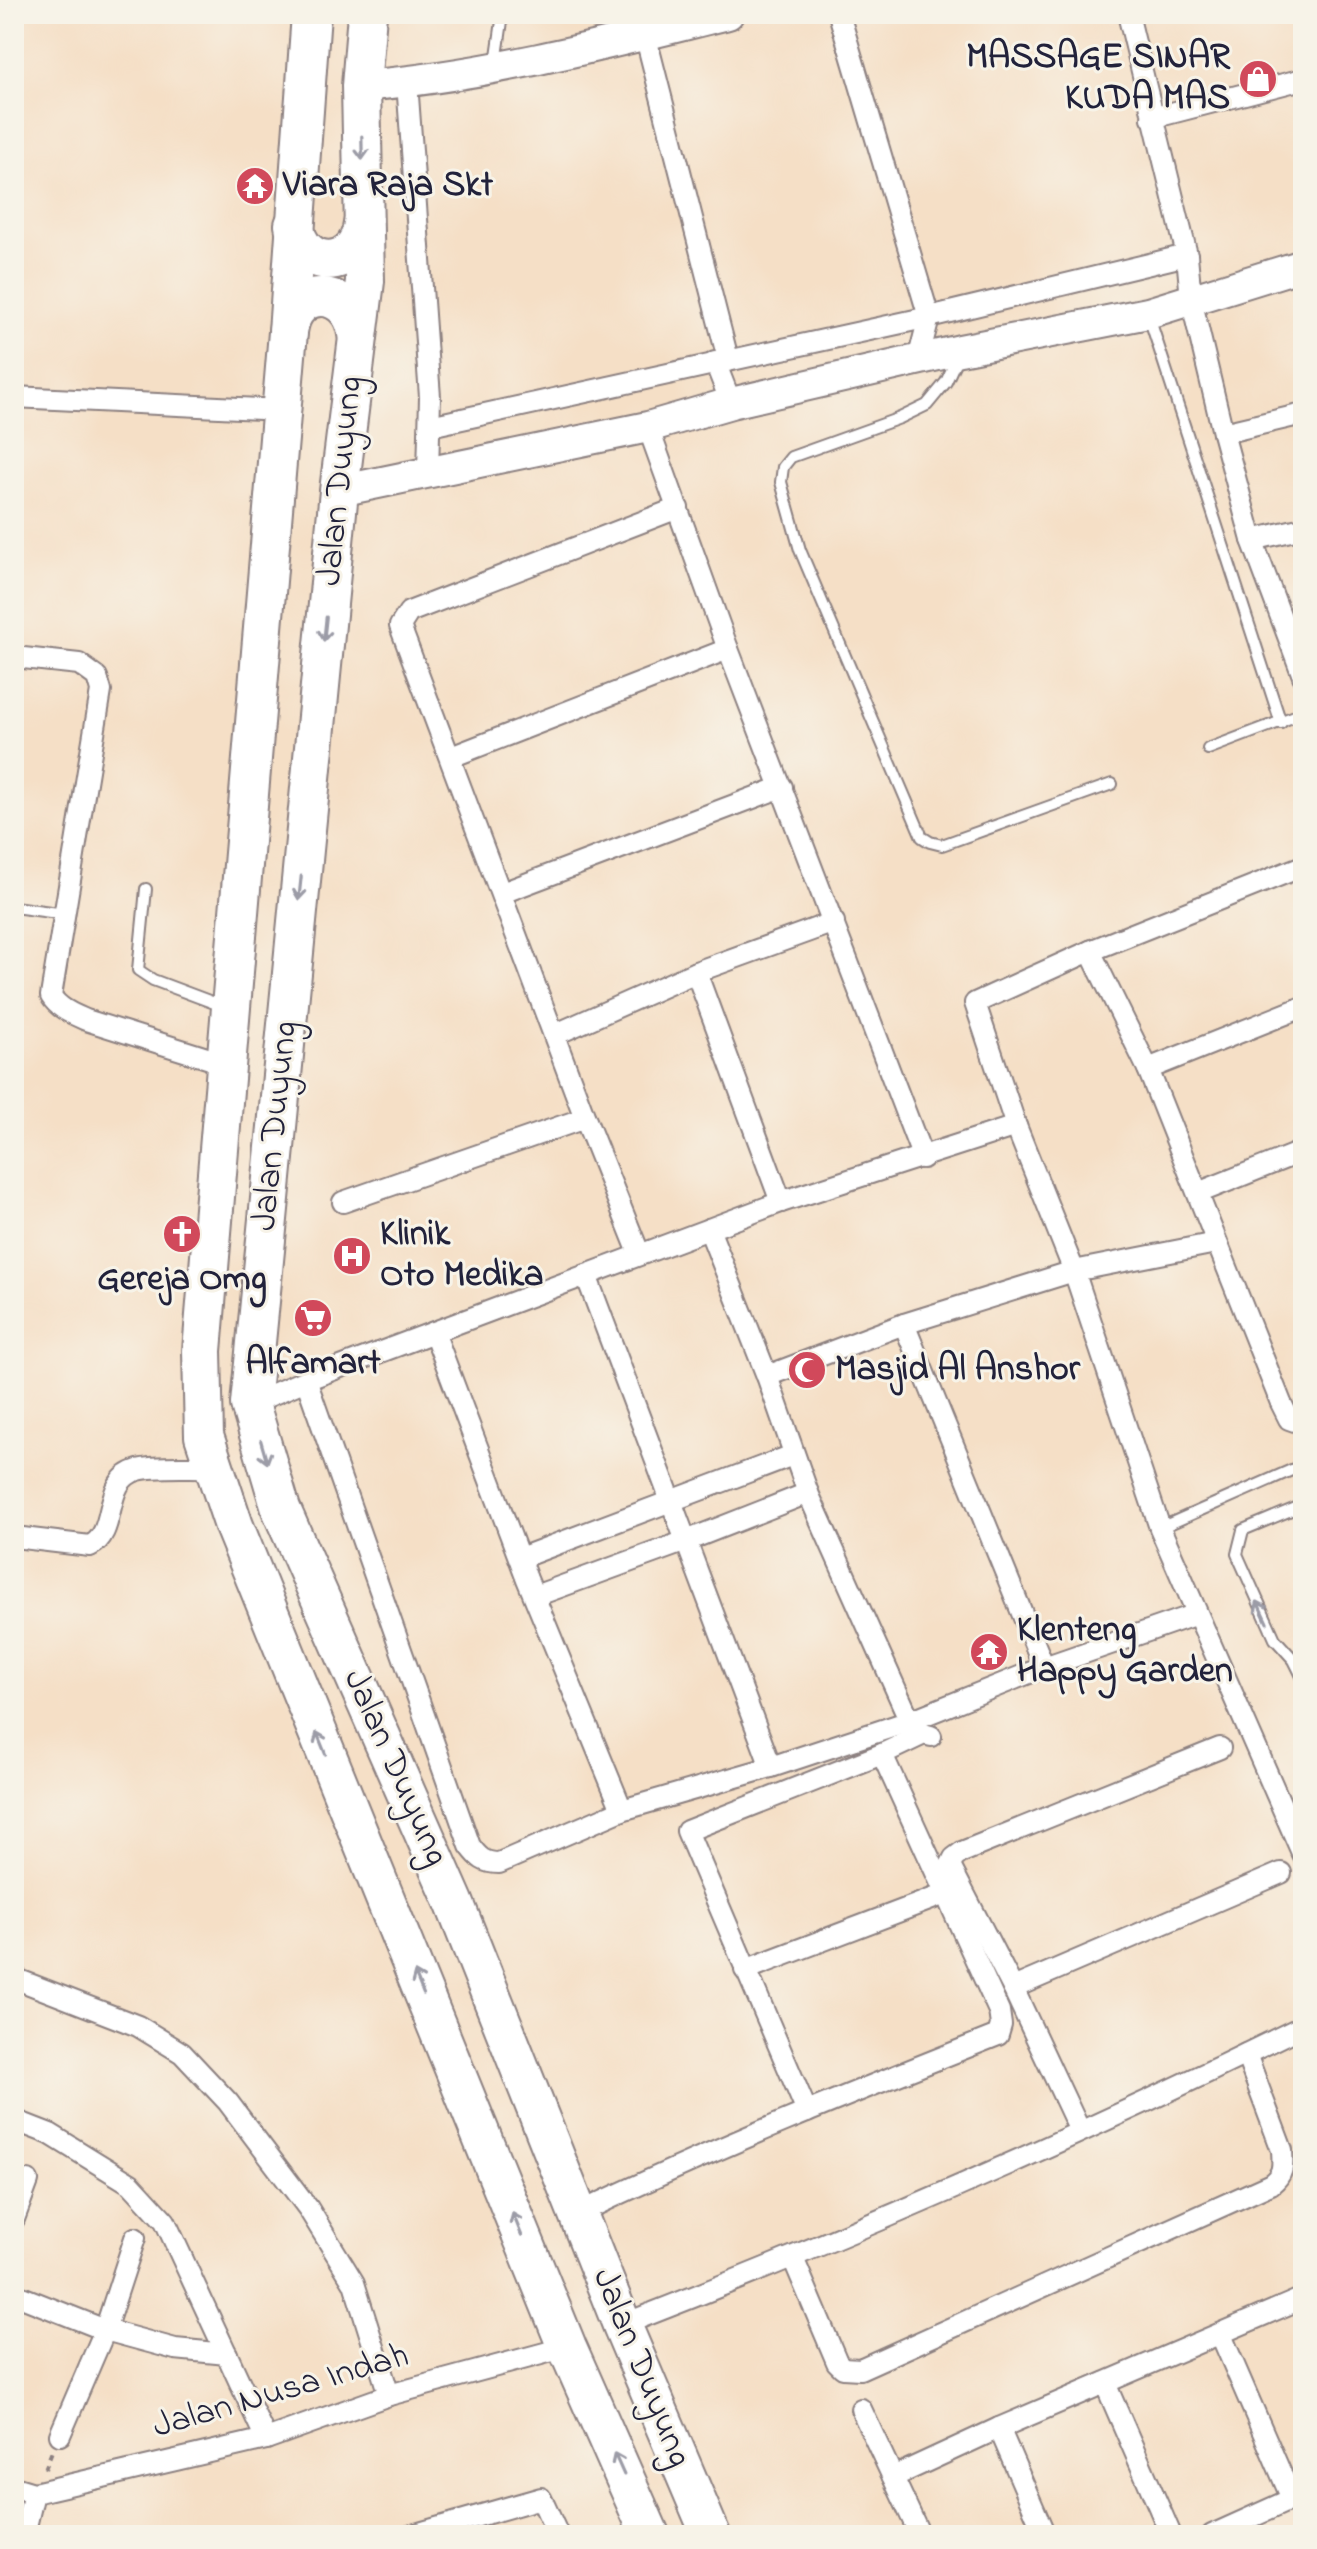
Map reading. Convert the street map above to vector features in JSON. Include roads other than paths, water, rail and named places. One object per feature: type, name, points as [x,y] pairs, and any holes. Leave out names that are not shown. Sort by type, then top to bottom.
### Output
[{"type":"highway","name":"Jalan Duyung","points":[[311,14],[288,332],[202,1351],[204,1436],[239,1541],[567,2347],[650,2535]]},
{"type":"highway","name":"Jalan Duyung","points":[[367,14],[361,86],[365,281],[339,491],[250,1404],[281,1509],[454,1902],[622,2325],[711,2535]]},
{"type":"highway","points":[[294,225],[300,245],[317,258],[327,260],[349,254],[357,245],[363,224]]},
{"type":"highway","points":[[288,332],[294,312],[312,298],[323,296],[344,304],[351,312],[357,334]]},
{"type":"street","points":[[361,86],[407,82],[496,66],[728,14]]},
{"type":"street","points":[[839,14],[929,317],[918,360]]},
{"type":"street","points":[[1128,14],[1187,255],[1191,299],[1223,433],[1252,540],[1303,676]]},
{"type":"street","points":[[645,34],[731,403]]},
{"type":"street","points":[[1152,118],[1303,79]]},
{"type":"street","points":[[407,82],[429,381],[428,472]]},
{"type":"street","points":[[430,426],[929,317],[1187,255]]},
{"type":"street","points":[[339,491],[648,427],[731,403],[960,350],[1148,313],[1303,265]]},
{"type":"street","points":[[14,397],[281,410]]},
{"type":"street","points":[[1223,433],[1303,414]]},
{"type":"street","points":[[648,427],[728,649],[923,1158]]},
{"type":"street","points":[[639,1253],[400,626],[409,612],[678,508]]},
{"type":"street","points":[[1252,540],[1303,528]]},
{"type":"street","points":[[451,757],[728,649]]},
{"type":"street","points":[[14,657],[79,664],[97,677],[101,691],[51,996],[55,1003],[86,1020],[226,1064]]},
{"type":"street","points":[[502,893],[782,787]]},
{"type":"street","points":[[1303,866],[1090,951],[975,1003],[1016,1126],[1074,1271],[1160,1528],[1303,1855]]},
{"type":"street","points":[[554,1035],[696,972],[834,922]]},
{"type":"street","points":[[1090,951],[1148,1069],[1281,1403],[1289,1419],[1303,1424]]},
{"type":"street","points":[[696,972],[781,1202]]},
{"type":"street","points":[[1148,1069],[1303,1007]]},
{"type":"street","points":[[343,1202],[585,1118]]},
{"type":"street","points":[[250,1404],[639,1253],[781,1202],[1016,1126]]},
{"type":"street","points":[[1198,1193],[1303,1151]]},
{"type":"street","points":[[709,1229],[767,1376],[808,1493],[910,1721]]},
{"type":"street","points":[[767,1376],[904,1324],[1074,1271],[1216,1243]]},
{"type":"street","points":[[586,1275],[771,1767]]},
{"type":"street","points":[[904,1324],[1044,1667]]},
{"type":"street","points":[[434,1332],[520,1558],[622,1810]]},
{"type":"street","points":[[306,1380],[470,1846],[486,1863],[499,1863],[622,1810],[771,1767],[910,1721],[1044,1667],[1197,1614]]},
{"type":"street","points":[[520,1558],[793,1455]]},
{"type":"street","points":[[14,1537],[90,1546],[98,1542],[104,1531],[114,1492],[124,1479],[137,1470],[214,1467]]},
{"type":"street","points":[[535,1596],[808,1493]]},
{"type":"street","points":[[807,2112],[687,1831],[882,1754],[924,1734],[931,1736]]},
{"type":"street","points":[[1080,2131],[1013,1988],[950,1866],[962,1852],[1220,1748]]},
{"type":"street","points":[[579,2213],[807,2112],[998,2035],[1001,2025],[999,2011],[882,1754]]},
{"type":"street","points":[[1013,1988],[1281,1873]]},
{"type":"street","points":[[745,1970],[945,1894]]},
{"type":"street","points":[[14,1978],[138,2026],[182,2053],[228,2102],[308,2208],[354,2283],[389,2395]]},
{"type":"street","points":[[622,2325],[793,2258],[1080,2131],[1303,2026]]},
{"type":"street","points":[[793,2258],[837,2362],[843,2368],[860,2369],[1271,2184],[1280,2177],[1282,2150],[1246,2054]]},
{"type":"street","points":[[14,2120],[50,2134],[88,2155],[131,2184],[165,2221],[266,2439]]},
{"type":"street","points":[[14,2219],[28,2181]]},
{"type":"street","points":[[60,2435],[105,2330],[135,2238]]},
{"type":"street","points":[[14,2294],[105,2330],[175,2349],[227,2354]]},
{"type":"street","points":[[893,2477],[999,2428],[1303,2298]]},
{"type":"street","points":[[1212,2535],[1297,2497],[1221,2335]]},
{"type":"street","name":"Jalan Nusa Indah","points":[[24,2490],[266,2439],[389,2395],[567,2347]]},
{"type":"street","points":[[1105,2383],[1171,2535]]},
{"type":"street","points":[[861,2409],[920,2535]]},
{"type":"street","points":[[999,2428],[1045,2535]]},
{"type":"street","points":[[24,2490],[24,2535]]},
{"type":"street","points":[[412,2535],[435,2532],[541,2498],[558,2535]]},
{"type":"lane","points":[[496,66],[503,14]]},
{"type":"lane","points":[[1148,313],[1281,723]]},
{"type":"lane","points":[[960,350],[946,382],[927,405],[900,418],[791,457],[783,467],[781,482],[800,550],[922,837],[942,845],[1112,784]]},
{"type":"lane","points":[[1208,749],[1303,713]]},
{"type":"lane","points":[[146,889],[138,970],[153,980],[231,1009]]},
{"type":"lane","points":[[14,907],[65,914]]},
{"type":"lane","points":[[1160,1528],[1303,1465]]},
{"type":"lane","points":[[1303,1505],[1243,1530],[1237,1554],[1275,1639],[1294,1660],[1303,1678]]},
{"type":"place","name":"MASSAGE SINAR KUDA MAS","points":[[1258,79]]},
{"type":"place","name":"Viara Raja Skt","points":[[255,186]]},
{"type":"place","name":"Gereja Omg","points":[[182,1234]]},
{"type":"place","name":"Klinik Oto Medika","points":[[352,1256]]},
{"type":"place","name":"Alfamart","points":[[313,1318]]},
{"type":"place","name":"Masjid Al Anshor","points":[[807,1370]]},
{"type":"place","name":"Klenteng Happy Garden","points":[[989,1652]]}]
